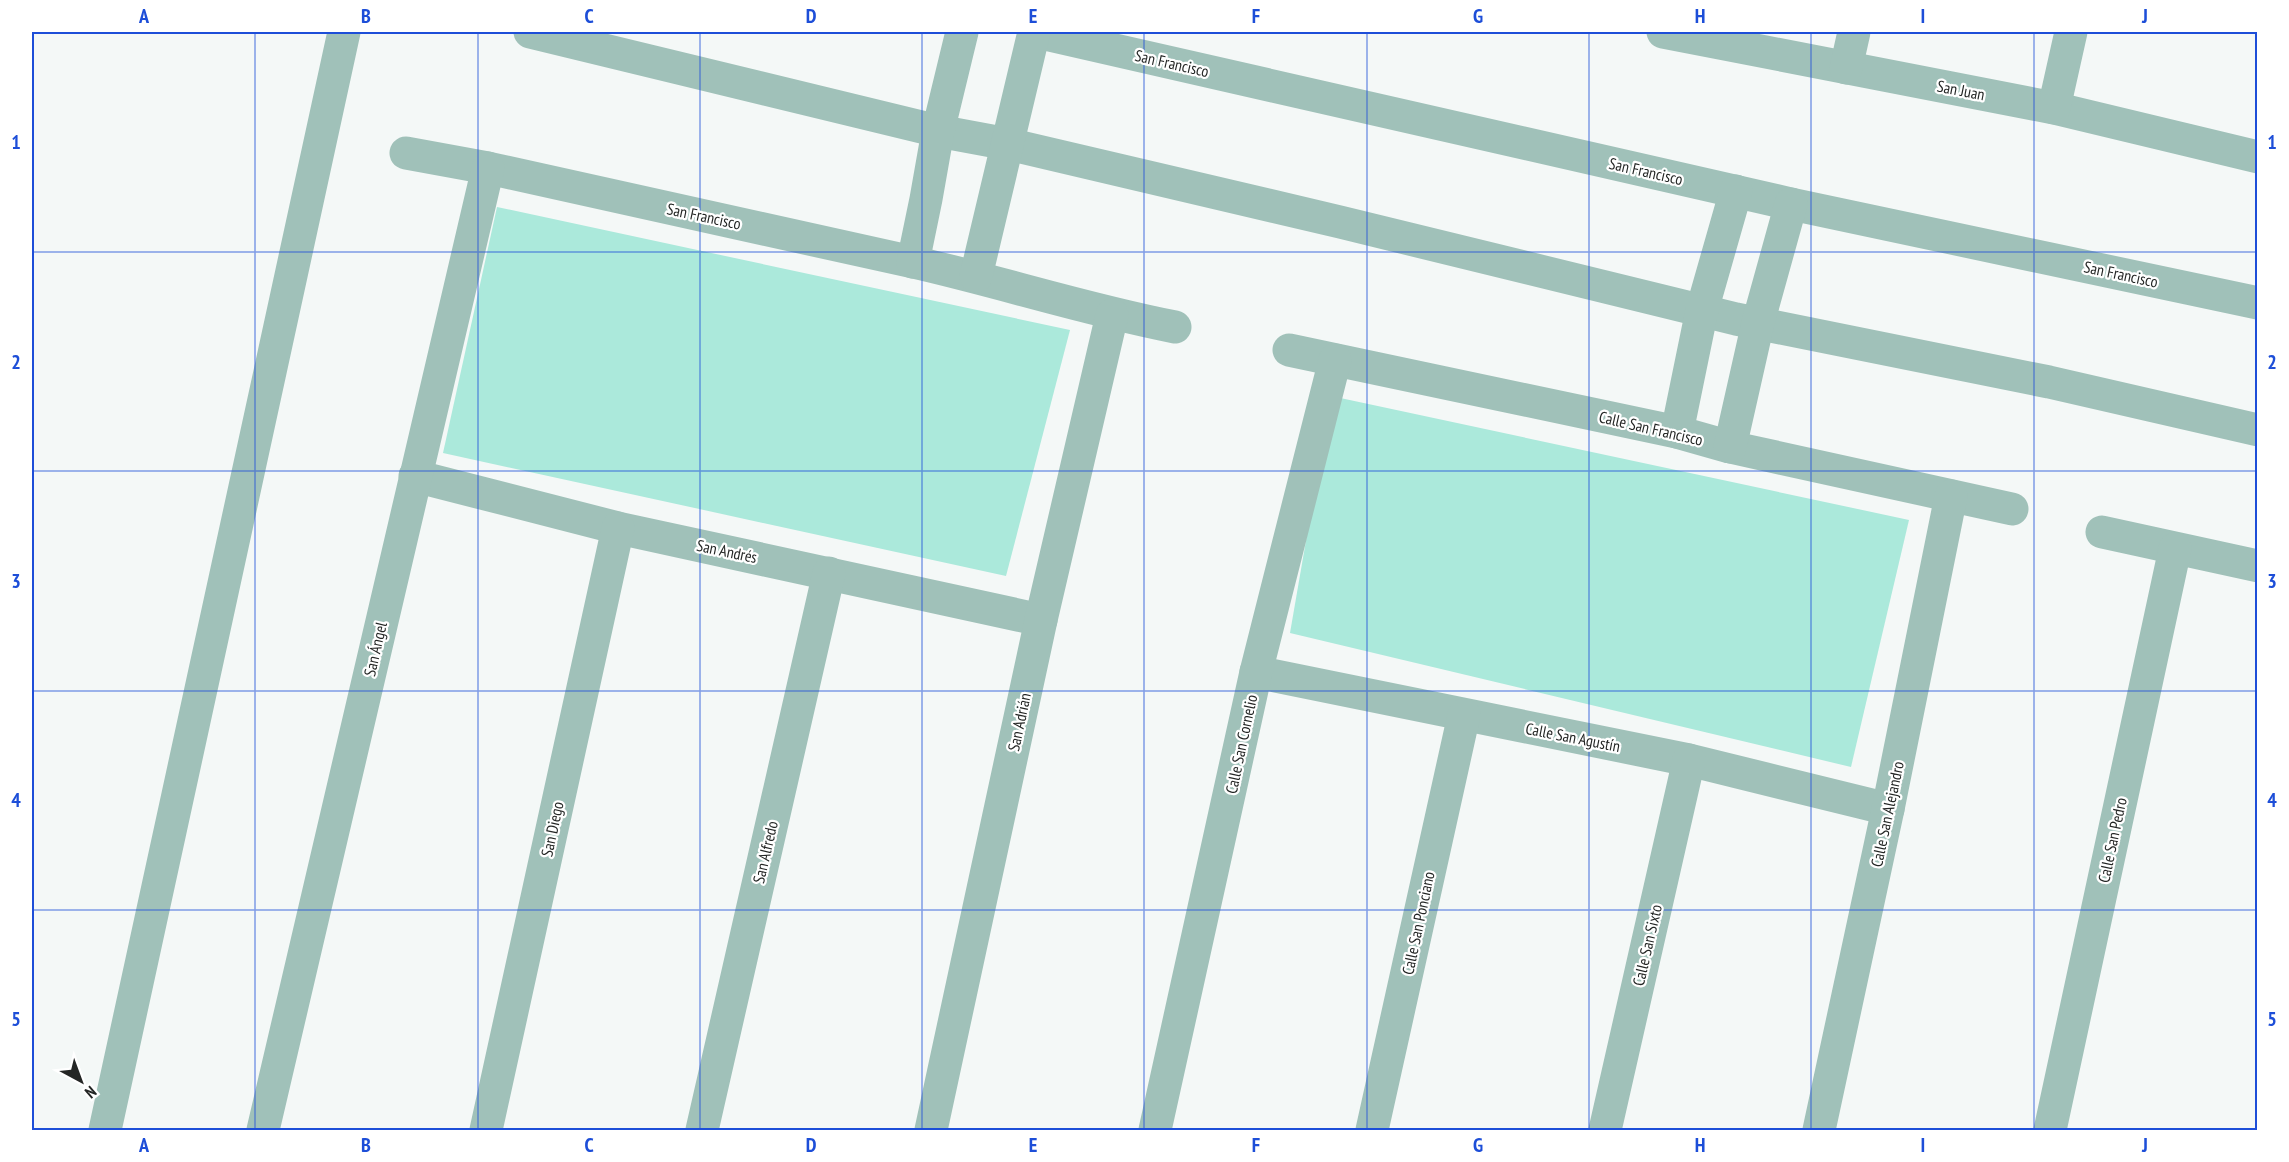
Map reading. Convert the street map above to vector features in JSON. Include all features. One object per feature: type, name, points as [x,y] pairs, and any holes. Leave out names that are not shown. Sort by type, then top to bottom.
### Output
[{"type":"street","points":[[105,1131],[344,32]]},
{"type":"street","points":[[530,32],[938,131],[1008,144],[1758,323],[2049,382],[2258,430]]},
{"type":"street","points":[[913,262],[938,131],[962,32]]},
{"type":"street","points":[[976,276],[1035,32]]},
{"type":"street","name":"San Francisco","points":[[1035,32],[1791,204],[2258,303]]},
{"type":"street","name":"San Juan","points":[[1664,32],[2054,108],[2258,157]]},
{"type":"street","points":[[1846,68],[1854,32]]},
{"type":"street","points":[[2054,108],[2071,32]]},
{"type":"street","name":"San Francisco","points":[[406,153],[488,168],[976,276],[1112,315],[1175,327]]},
{"type":"street","name":"San Ángel","points":[[263,1131],[488,168]]},
{"type":"street","points":[[1677,432],[1702,310],[1736,191]]},
{"type":"street","points":[[1730,447],[1758,323],[1791,204]]},
{"type":"street","name":"San Adrián","points":[[931,1131],[1041,620],[1112,315]]},
{"type":"street","name":"Calle San Francisco","points":[[1289,350],[1677,432],[1730,447],[2013,509]]},
{"type":"street","name":"Calle San Cornelio","points":[[1155,1131],[1256,672],[1335,360]]},
{"type":"street","name":"San Andrés","points":[[415,476],[618,528],[1041,620]]},
{"type":"street","name":"Calle San Alejandro","points":[[1819,1131],[1888,809],[1951,496]]},
{"type":"street","name":"San Diego","points":[[486,1131],[618,528]]},
{"type":"street","points":[[2102,532],[2258,566]]},
{"type":"street","name":"Calle San Pedro","points":[[2050,1131],[2175,549]]},
{"type":"street","name":"San Alfredo","points":[[702,1131],[829,573]]},
{"type":"street","name":"Calle San Agustín","points":[[1256,672],[1689,760],[1888,809]]},
{"type":"street","name":"Calle San Ponciano","points":[[1372,1131],[1464,716]]},
{"type":"street","name":"Calle San Sixto","points":[[1605,1131],[1689,760]]},
{"type":"green space","points":[[497,207],[1070,330],[1006,576],[443,453]]},
{"type":"green space","points":[[1331,396],[1909,520],[1851,767],[1290,633]]}]
